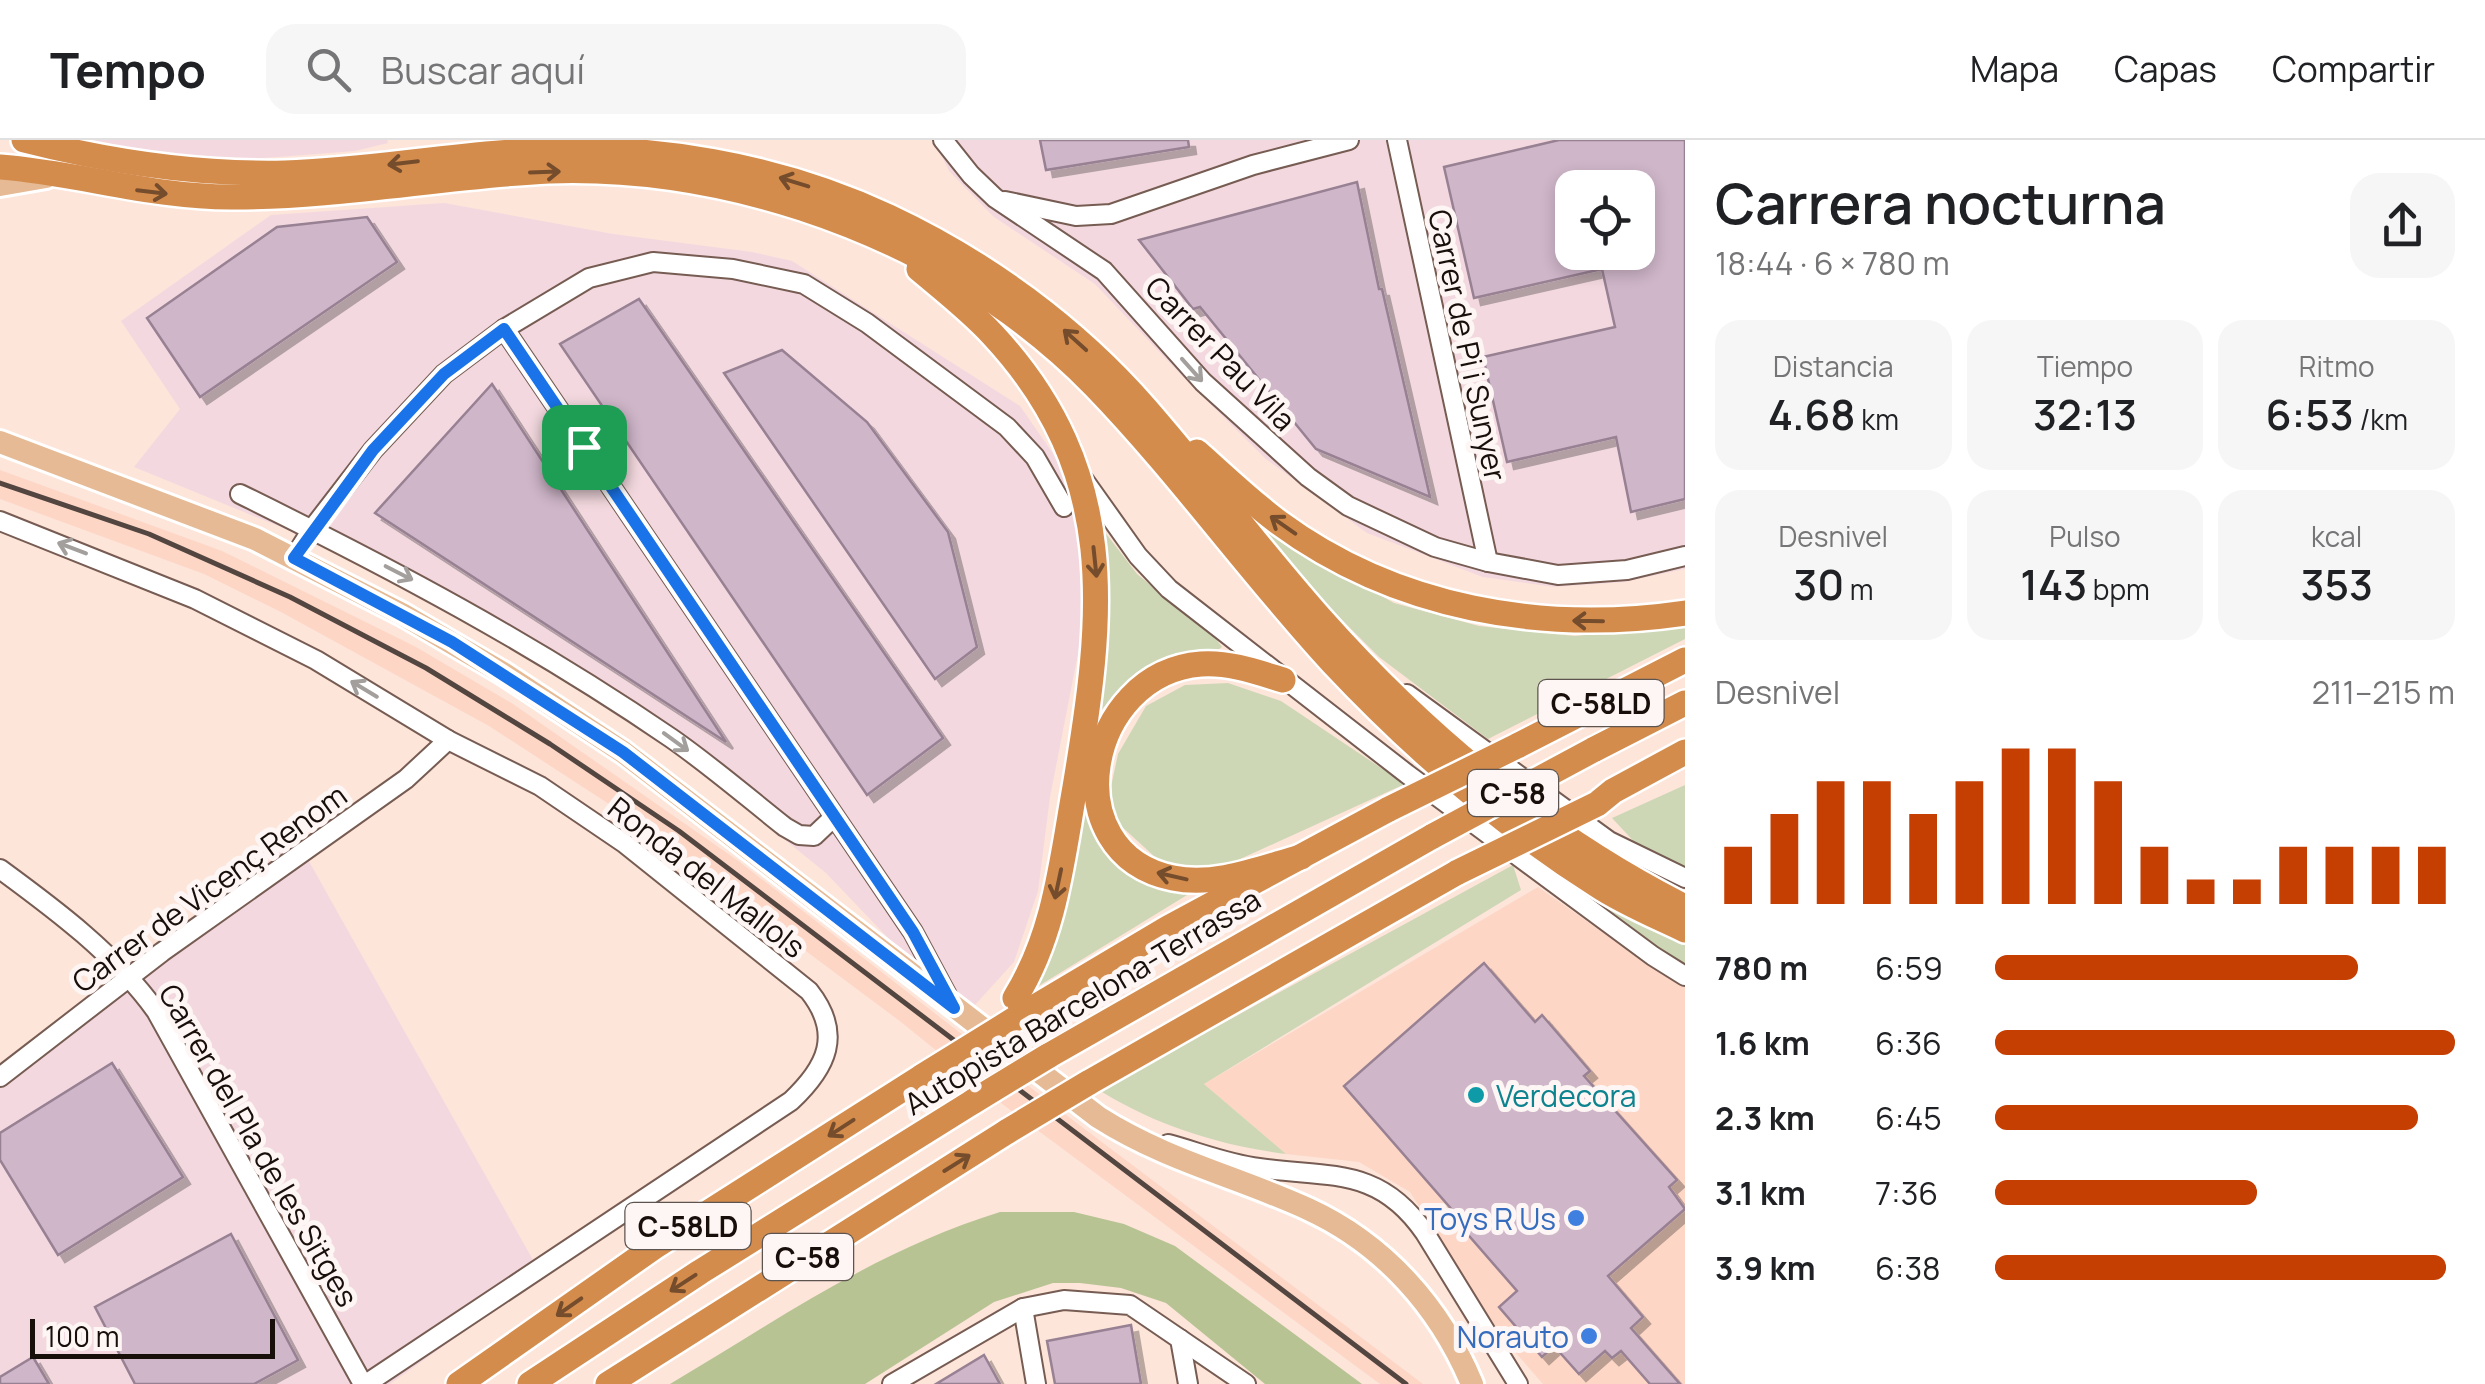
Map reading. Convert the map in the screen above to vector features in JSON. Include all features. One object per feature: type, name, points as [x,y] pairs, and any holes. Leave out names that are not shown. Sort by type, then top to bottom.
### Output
[{"type":"highway","points":[[24,140],[157,167],[250,173],[342,170],[554,150],[653,154],[756,172],[855,202],[958,254],[1050,317],[1145,408],[1282,525],[1337,558],[1396,586],[1455,605],[1527,618],[1609,622],[1685,614]]},
{"type":"highway","points":[[0,167],[152,192],[230,198],[314,194],[525,173],[592,171],[646,175],[759,196],[885,240],[964,281],[1005,309],[1094,386],[1334,664],[1436,762],[1600,888],[1685,930]]},
{"type":"highway","points":[[885,240],[978,320],[1004,348],[1054,418],[1076,467],[1096,567],[1097,631],[1092,680],[1049,926],[1015,1008]]},
{"type":"highway","points":[[1145,408],[1355,656],[1448,747],[1517,802],[1614,869],[1685,907]]},
{"type":"highway","name":"C-58LD","points":[[459,1384],[654,1248],[985,1037],[1015,1008],[1388,809],[1685,660]]},
{"type":"highway","points":[[1283,680],[1235,666],[1197,664],[1159,676],[1140,688],[1118,710],[1104,740],[1096,782],[1098,805],[1113,838],[1132,858],[1158,874],[1217,878],[1300,856]]},
{"type":"highway","name":"Autopista Barcelona-Terrassa","points":[[530,1384],[700,1272],[1048,1056],[1433,836],[1685,703]]},
{"type":"highway","name":"C-58","points":[[608,1384],[1088,1083],[1458,872],[1612,797],[1685,752]]},
{"type":"highway","points":[[1612,797],[1685,772]]},
{"type":"main road","points":[[0,185],[56,175]]},
{"type":"main road","points":[[0,442],[294,558],[470,652],[623,752],[954,1008],[1118,1129],[1158,1151],[1307,1208],[1374,1248],[1430,1308],[1472,1384]]},
{"type":"street","name":"Carrer Pau Vila","points":[[943,140],[970,175],[995,198],[1104,270],[1203,382],[1327,493],[1372,520],[1488,562],[1558,575],[1593,574],[1685,556]]},
{"type":"street","points":[[995,198],[1057,213],[1111,214],[1253,165],[1349,140]]},
{"type":"street","name":"Carrer de Pi i Sunyer","points":[[1396,140],[1488,562]]},
{"type":"street","points":[[294,558],[373,450],[444,374],[504,329],[588,278],[653,262],[732,269],[804,284],[867,324],[1008,427],[1035,457],[1064,507]]},
{"type":"street","points":[[504,329],[913,932],[954,1008]]},
{"type":"street","points":[[1076,467],[1138,556],[1169,590],[1609,924],[1685,976]]},
{"type":"street","points":[[240,494],[428,588],[589,684],[675,740],[799,835],[814,836],[834,817]]},
{"type":"street","name":"Ronda del Mallols","points":[[0,521],[195,598],[316,660],[448,740],[540,786],[624,843],[809,991],[823,1009],[828,1033],[823,1063],[814,1079],[792,1101],[364,1384]]},
{"type":"street","points":[[1355,656],[1609,842],[1685,878]]},
{"type":"street","name":"Carrer de Vicenç Renom","points":[[0,1077],[128,979],[406,779],[448,740]]},
{"type":"street","name":"Carrer del Pla de les Sitges","points":[[0,869],[66,917],[156,1011],[364,1384]]},
{"type":"street","points":[[1118,1129],[1232,1164],[1354,1177],[1378,1188],[1414,1217],[1518,1384]]},
{"type":"street","points":[[892,1384],[1023,1308],[1064,1300],[1130,1305],[1246,1384]]},
{"type":"street","points":[[1023,1308],[1036,1384]]},
{"type":"street","points":[[1180,1340],[1188,1384]]},
{"type":"shaded area","points":[[70,140],[388,143],[355,151],[251,159],[159,154]]},
{"type":"shaded area","points":[[934,140],[1685,140],[1685,569],[1623,582],[1555,587],[1483,577],[1367,533],[1266,459],[1095,284],[994,217],[949,171]]},
{"type":"shaded area","points":[[444,203],[792,261],[1020,406],[1063,468],[1083,547],[1083,628],[1050,797],[1038,891],[1014,962],[974,1006],[890,940],[826,873],[663,741],[502,642],[332,548],[134,467],[180,409],[121,321],[271,215]]},
{"type":"shaded area","points":[[0,470],[222,551],[416,647],[513,704],[737,860],[1423,1384],[1380,1384],[1005,1106],[901,1022],[609,804],[489,726],[204,574],[0,499]]},
{"type":"shaded area","points":[[297,840],[542,1276],[390,1384],[0,1384],[0,1067]]},
{"type":"shaded area","points":[[1538,887],[1651,966],[1685,984],[1685,1384],[1543,1384],[1503,1338],[1410,1192],[1359,1162],[1286,1154],[1204,1084]]},
{"type":"green space","points":[[1264,529],[1394,603],[1479,626],[1575,636],[1685,625],[1685,639],[1488,739],[1379,657],[1316,594]]},
{"type":"green space","points":[[1104,531],[1137,574],[1222,647],[1207,654],[1151,665],[1098,713],[1109,641]]},
{"type":"green space","points":[[1228,683],[1281,701],[1405,784],[1227,865],[1185,871],[1156,858],[1120,825],[1109,796],[1118,754],[1146,706],[1185,685]]},
{"type":"green space","points":[[1685,785],[1685,870],[1640,848],[1612,818]]},
{"type":"green space","points":[[1084,792],[1101,835],[1192,892],[1037,987],[1064,917]]},
{"type":"green space","points":[[1513,865],[1521,890],[1204,1084],[1286,1154],[1191,1133],[1102,1092],[1157,1059]]},
{"type":"green space","points":[[1553,867],[1685,945],[1685,967],[1642,940]]},
{"type":"green space","points":[[1000,1212],[1074,1212],[1124,1224],[1175,1246],[1362,1384],[1265,1384],[1166,1303],[1121,1288],[1053,1283],[994,1302],[865,1384],[670,1384],[870,1266]]},
{"type":"building","points":[[1040,140],[1188,140],[1189,147],[1046,170]]},
{"type":"building","points":[[1559,140],[1685,140],[1685,499],[1631,512],[1616,437],[1507,462],[1483,357],[1615,327],[1602,270],[1655,270],[1655,170],[1555,170],[1555,270],[1598,270],[1474,298],[1444,167]]},
{"type":"building","points":[[1357,182],[1430,497],[1316,449],[1200,307],[1193,309],[1139,240]]},
{"type":"building","points":[[367,217],[397,262],[200,397],[147,318],[277,227]]},
{"type":"building","points":[[639,299],[943,738],[867,795],[560,344]]},
{"type":"building","points":[[782,350],[867,422],[948,532],[977,647],[935,679],[724,373]]},
{"type":"building","points":[[492,384],[726,742],[375,513]]},
{"type":"building","points":[[1484,963],[1535,1022],[1542,1015],[1590,1071],[1584,1076],[1677,1180],[1669,1187],[1685,1209],[1608,1276],[1643,1317],[1631,1328],[1680,1384],[1650,1384],[1621,1351],[1612,1358],[1605,1351],[1579,1374],[1554,1346],[1542,1357],[1499,1307],[1517,1291],[1464,1230],[1467,1227],[1344,1086]]},
{"type":"building","points":[[112,1063],[183,1177],[58,1255],[0,1160],[0,1133]]},
{"type":"building","points":[[231,1234],[298,1360],[254,1384],[135,1384],[95,1307]]},
{"type":"building","points":[[1131,1325],[1141,1384],[1055,1384],[1047,1341]]},
{"type":"building","points":[[984,1355],[1000,1384],[936,1384]]},
{"type":"building","points":[[33,1357],[49,1384],[0,1384],[0,1377]]},
{"type":"railway","points":[[0,483],[149,534],[290,597],[426,668],[550,744],[679,831],[1406,1384]]},
{"type":"place","name":"Verdecora","points":[[1476,1095]]},
{"type":"place","name":"Toys R Us","points":[[1576,1218]]},
{"type":"place","name":"Norauto","points":[[1589,1336]]},
{"type":"route","points":[[504,329],[584,447],[913,932],[954,1008],[623,752],[452,642],[294,558],[373,450],[444,374],[504,329]]}]
